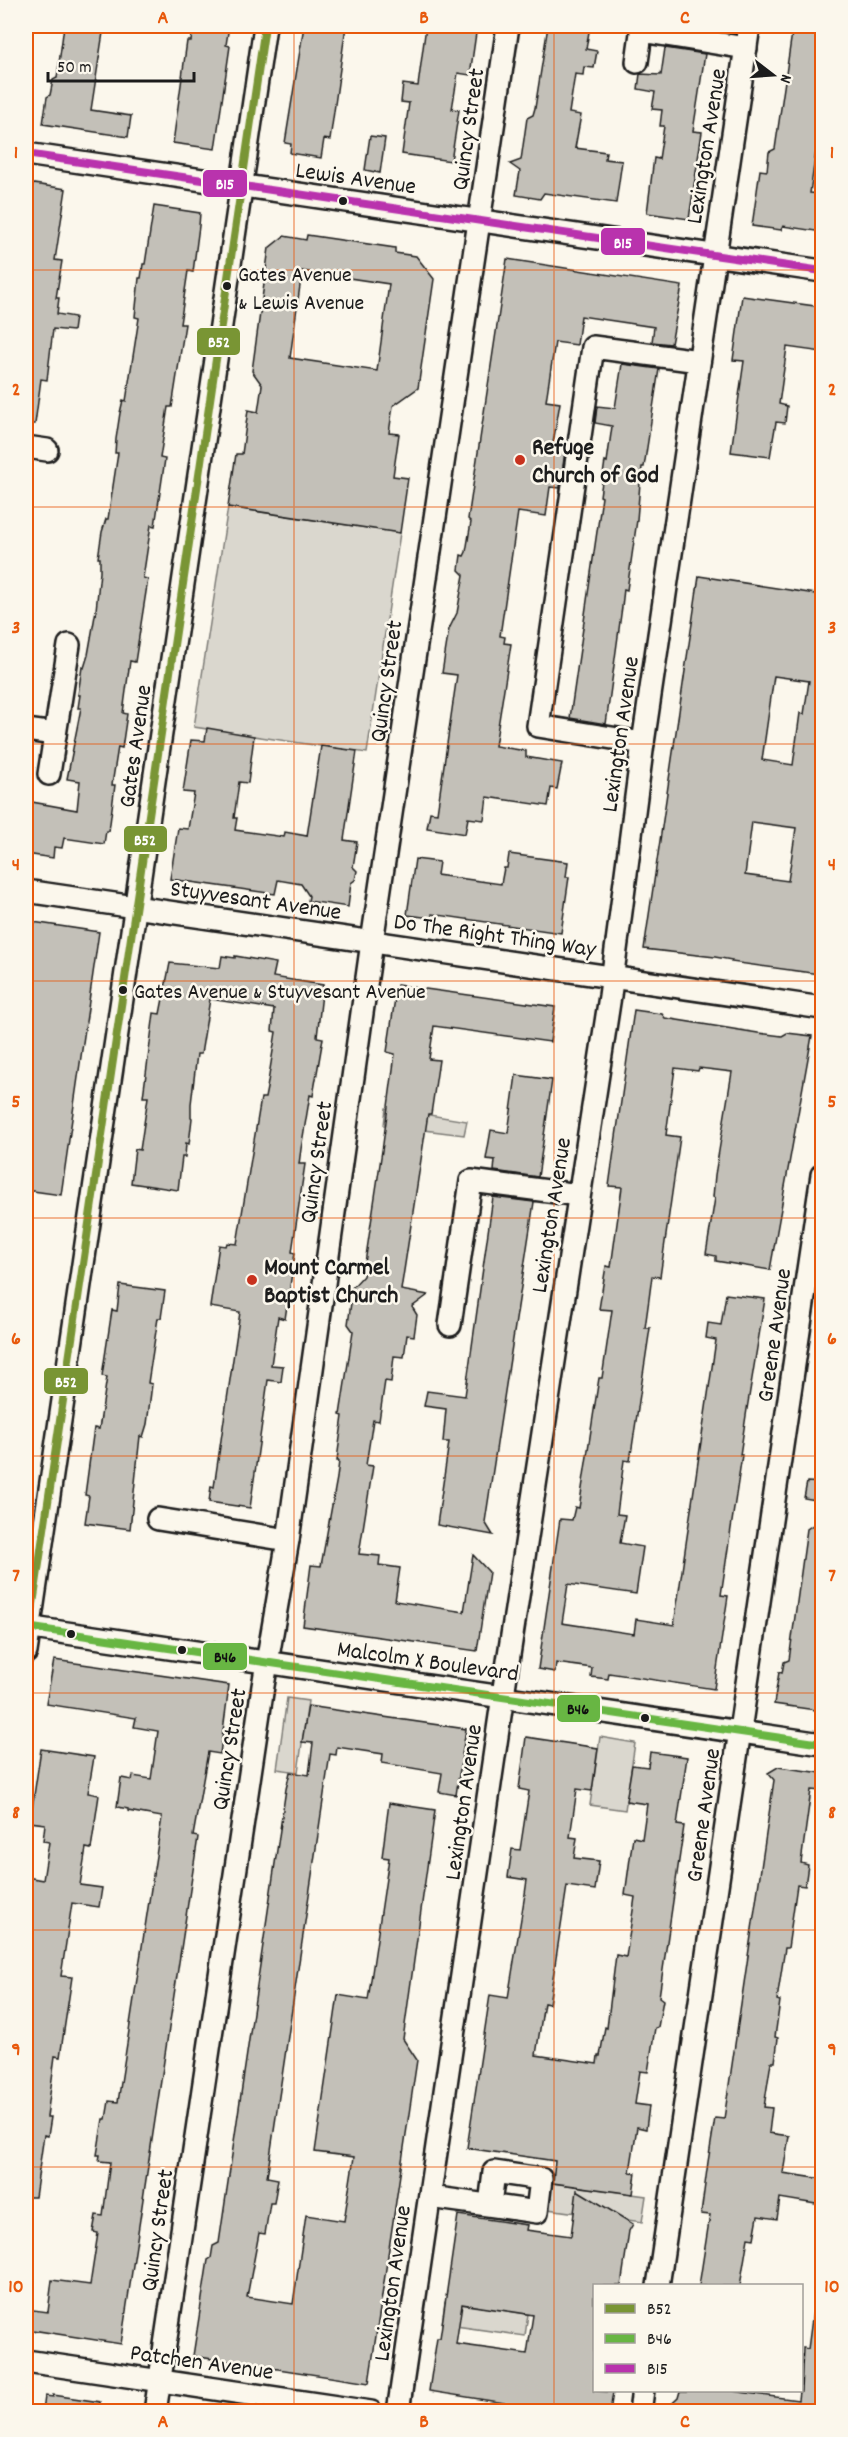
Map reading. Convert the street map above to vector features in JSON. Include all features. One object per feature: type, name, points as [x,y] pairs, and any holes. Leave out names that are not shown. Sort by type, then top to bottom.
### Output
[{"type":"street","name":"Gates Avenue","points":[[26,1652],[27,1627],[136,907],[265,26]]},
{"type":"street","name":"Quincy Street","points":[[155,2412],[267,1662],[288,1540],[372,942],[508,26]]},
{"type":"street","name":"Lexington Avenue","points":[[398,2412],[579,1195],[749,26]]},
{"type":"street","points":[[637,62],[641,28],[746,48]]},
{"type":"street","name":"Lewis Avenue","points":[[26,154],[822,271]]},
{"type":"street","points":[[643,743],[538,726],[539,714],[593,347],[699,362]]},
{"type":"street","points":[[26,447],[47,450]]},
{"type":"street","points":[[50,774],[69,645]]},
{"type":"street","points":[[26,730],[55,734]]},
{"type":"street","name":"Stuyvesant Avenue","points":[[26,891],[372,942]]},
{"type":"street","name":"Do The Right Thing Way","points":[[372,942],[611,977]]},
{"type":"street","points":[[611,977],[822,1008]]},
{"type":"street","name":"Greene Avenue","points":[[658,2284],[822,1175]]},
{"type":"street","points":[[450,1324],[471,1181],[579,1195]]},
{"type":"street","points":[[158,1519],[288,1540]]},
{"type":"street","name":"Malcolm X Boulevard","points":[[27,1627],[822,1744]]},
{"type":"street","points":[[429,2197],[490,2205]]},
{"type":"street","name":"Patchen Avenue","points":[[26,2361],[371,2412]]},
{"type":"street","points":[[640,2412],[643,2392]]},
{"type":"shaded area","points":[[228,507],[400,533],[367,753],[194,727]]},
{"type":"shaded area","points":[[386,1108],[467,1121],[464,1135],[384,1125]]},
{"type":"shaded area","points":[[287,1698],[308,1701],[298,1772],[277,1769]]},
{"type":"shaded area","points":[[600,1737],[635,1743],[625,1810],[590,1805]]},
{"type":"shaded area","points":[[552,2183],[646,2196],[642,2222],[548,2209]]},
{"type":"shaded area","points":[[445,2302],[528,2314],[525,2336],[442,2324]]},
{"type":"building","points":[[64,26],[104,26],[91,110],[131,116],[128,137],[43,124],[47,97],[50,95],[53,80],[57,78]]},
{"type":"building","points":[[193,26],[229,26],[226,45],[230,46],[215,149],[173,143],[187,41],[191,41]]},
{"type":"building","points":[[304,26],[346,26],[330,140],[324,139],[321,158],[290,153],[291,144],[285,143]]},
{"type":"building","points":[[426,26],[477,26],[470,75],[458,73],[452,109],[459,110],[451,161],[402,154],[409,103],[401,102],[403,84],[418,86]]},
{"type":"building","points":[[548,26],[590,26],[586,49],[597,51],[594,68],[584,67],[583,75],[575,74],[569,113],[581,115],[575,148],[606,152],[605,159],[622,161],[616,203],[544,193],[540,199],[516,195],[520,171],[510,164],[521,160],[527,118],[533,115],[535,108]]},
{"type":"building","points":[[793,26],[822,26],[822,109],[810,193],[822,194],[822,232],[783,226],[781,230],[752,226],[760,170],[767,171],[769,152],[775,149]]},
{"type":"building","points":[[665,48],[705,54],[693,131],[702,132],[689,219],[647,213],[654,158],[659,159],[664,126],[660,126],[662,110],[652,109],[655,92],[638,89],[640,74],[661,75]]},
{"type":"building","points":[[370,136],[385,138],[380,173],[365,170]]},
{"type":"building","points":[[34,184],[66,189],[55,260],[62,261],[56,298],[59,298],[57,314],[75,317],[73,331],[53,329],[47,380],[41,379],[35,424],[26,424],[26,212],[29,188]]},
{"type":"building","points":[[154,206],[200,213],[193,272],[188,271],[180,324],[185,324],[172,407],[168,407],[160,458],[165,459],[155,526],[151,525],[143,578],[148,579],[135,662],[130,661],[123,713],[127,714],[122,748],[118,747],[112,785],[115,785],[109,831],[106,831],[104,844],[64,838],[62,848],[54,847],[53,858],[26,854],[26,801],[77,810],[80,781],[67,779],[81,708],[78,708],[80,695],[78,695],[82,667],[84,668],[88,655],[96,610],[100,572],[100,558],[98,558],[102,532],[106,519],[108,519],[118,453],[115,453],[120,413],[123,400],[126,401],[139,318],[135,317],[139,278],[141,278],[143,264],[145,264]]},
{"type":"building","points":[[307,235],[395,248],[395,253],[416,256],[434,279],[418,388],[393,406],[389,433],[399,434],[393,476],[408,478],[400,533],[228,507],[236,454],[242,454],[248,410],[258,412],[262,385],[252,371],[269,248],[284,236],[306,240]],"holes":[[[302,271],[389,284],[377,371],[290,358]]]},
{"type":"building","points":[[507,259],[682,286],[671,344],[652,342],[654,327],[581,316],[577,345],[555,342],[546,401],[560,403],[553,443],[566,444],[560,488],[550,487],[546,516],[518,512],[500,636],[505,637],[504,643],[511,644],[495,746],[526,751],[526,757],[562,763],[557,789],[551,788],[548,806],[487,797],[484,820],[468,818],[465,834],[427,828],[430,812],[437,813],[457,675],[442,673],[449,629],[457,613],[464,575],[459,570],[461,555],[464,556],[466,552],[471,522],[468,519]]},
{"type":"building","points":[[742,296],[822,307],[822,352],[787,347],[779,404],[787,406],[785,423],[776,422],[770,457],[731,452],[744,361],[733,360]]},
{"type":"building","points":[[622,364],[659,369],[644,467],[642,467],[637,520],[627,590],[624,589],[606,724],[570,718],[602,497],[600,496],[605,461],[607,462],[612,426],[595,423],[597,406],[615,408]]},
{"type":"building","points":[[699,576],[822,595],[822,926],[818,955],[822,956],[819,974],[731,962],[732,960],[715,957],[644,949]],"holes":[[[774,676],[809,681],[804,714],[800,713],[793,765],[762,760]],[[752,822],[796,828],[788,881],[745,875]]]},
{"type":"building","points":[[207,728],[254,736],[248,783],[239,782],[234,818],[237,818],[235,830],[284,837],[285,832],[307,836],[321,746],[357,751],[344,840],[357,842],[353,867],[357,871],[355,880],[351,883],[348,907],[308,901],[309,896],[301,884],[278,880],[275,894],[170,879],[178,828],[188,829],[194,793],[183,792],[191,740],[205,741]]},
{"type":"building","points":[[509,854],[568,862],[566,877],[569,877],[561,933],[432,914],[432,918],[407,915],[415,859],[439,862],[437,875],[501,884]]},
{"type":"building","points":[[26,921],[99,932],[61,1195],[26,1190]]},
{"type":"building","points":[[222,956],[276,963],[273,977],[323,985],[317,1037],[323,1038],[313,1096],[310,1095],[299,1164],[305,1164],[292,1252],[295,1253],[285,1319],[278,1317],[271,1365],[283,1366],[281,1382],[268,1380],[250,1508],[209,1502],[211,1486],[214,1487],[240,1312],[210,1307],[219,1245],[237,1244],[261,1098],[265,1098],[276,1032],[272,1031],[274,1009],[210,999],[201,1054],[197,1054],[189,1144],[186,1143],[185,1157],[182,1157],[178,1190],[131,1183],[135,1149],[140,1150],[148,1097],[143,1097],[154,1013],[160,1014],[170,963],[220,968]]},
{"type":"building","points":[[397,985],[555,1007],[550,1042],[434,1026],[429,1059],[439,1060],[431,1114],[428,1114],[401,1290],[428,1295],[412,1307],[417,1315],[414,1336],[407,1335],[404,1357],[394,1356],[391,1382],[385,1381],[379,1421],[373,1420],[366,1465],[373,1466],[359,1554],[380,1556],[379,1565],[400,1568],[395,1601],[464,1612],[473,1555],[489,1572],[477,1651],[303,1626],[311,1565],[321,1566],[337,1478],[343,1416],[340,1415],[353,1331],[348,1324],[351,1303],[356,1298],[351,1289],[363,1276],[383,1144],[395,1054],[387,1052]]},
{"type":"building","points":[[634,1010],[662,1014],[665,1018],[758,1033],[812,1036],[770,1270],[716,1261],[716,1256],[706,1254],[715,1198],[713,1197],[715,1175],[732,1072],[675,1068],[666,1135],[680,1137],[660,1277],[652,1276],[645,1328],[650,1328],[630,1461],[624,1460],[617,1514],[625,1515],[620,1543],[643,1547],[636,1594],[568,1584],[562,1623],[634,1634],[636,1619],[674,1625],[716,1340],[706,1338],[708,1323],[721,1325],[726,1294],[765,1299],[721,1595],[728,1596],[714,1689],[609,1673],[608,1679],[591,1677],[592,1668],[556,1663],[555,1672],[538,1669],[560,1519],[572,1520],[575,1507],[579,1508],[612,1310],[599,1309],[606,1266],[611,1267],[622,1187],[609,1186]]},
{"type":"building","points":[[516,1075],[552,1080],[538,1177],[494,1171],[495,1160],[486,1159],[491,1130],[508,1133]]},
{"type":"building","points":[[493,1197],[534,1202],[485,1522],[493,1535],[437,1525],[449,1442],[443,1442],[446,1409],[424,1406],[427,1391],[465,1396]]},
{"type":"building","points":[[120,1285],[165,1291],[161,1318],[158,1318],[148,1383],[152,1384],[147,1424],[143,1437],[140,1436],[130,1529],[85,1523],[89,1496],[85,1495],[94,1428],[99,1429],[107,1377],[102,1376],[112,1310],[117,1311]]},
{"type":"building","points":[[807,1482],[822,1483],[822,1501],[804,1498]]},
{"type":"building","points":[[822,1519],[822,1711],[774,1704],[779,1672],[782,1673],[784,1662],[789,1660],[807,1529]]},
{"type":"building","points":[[54,1660],[229,1685],[220,1754],[208,1752],[193,1836],[198,1837],[121,2344],[26,2329],[26,2309],[48,2312],[52,2280],[90,2285],[98,2233],[93,2232],[96,2215],[103,2216],[110,2162],[99,2161],[100,2155],[97,2155],[103,2119],[106,2119],[109,2101],[118,2102],[162,1817],[117,1807],[121,1778],[132,1780],[133,1776],[151,1779],[158,1731],[134,1727],[136,1718],[46,1704]]},
{"type":"building","points":[[308,1706],[466,1729],[456,1795],[439,1792],[442,1773],[382,1763],[383,1754],[337,1747],[336,1755],[330,1754],[267,2177],[278,2179],[274,2203],[270,2203],[265,2234],[259,2233],[247,2297],[293,2304],[306,2215],[344,2221],[354,2157],[315,2152],[338,1995],[368,2000],[389,1858],[382,1857],[389,1803],[435,1810],[403,2039],[417,2060],[369,2383],[193,2356],[208,2260],[211,2258],[213,2246],[219,2243],[286,1789],[290,1772],[309,1775],[313,1743],[302,1742]]},
{"type":"building","points":[[526,1737],[598,1748],[592,1791],[577,1789],[570,1837],[577,1838],[574,1858],[599,1861],[595,1890],[567,1886],[549,2004],[544,2003],[536,2055],[597,2064],[605,2027],[607,2028],[616,1955],[626,1957],[635,1897],[625,1895],[633,1837],[642,1839],[647,1804],[626,1801],[632,1765],[648,1767],[650,1752],[687,1757],[677,1825],[684,1826],[659,1997],[663,2000],[658,2027],[655,2028],[648,2072],[640,2071],[635,2104],[649,2106],[646,2129],[637,2127],[630,2172],[636,2173],[633,2194],[553,2183],[555,2161],[467,2148],[490,1995],[508,1998],[525,1894],[527,1880],[508,1877],[512,1849],[520,1850],[529,1791],[519,1789]]},
{"type":"building","points":[[41,1749],[94,1757],[88,1793],[99,1795],[91,1849],[86,1848],[80,1885],[102,1888],[99,1907],[72,1903],[61,1976],[72,1977],[60,2057],[55,2056],[47,2117],[51,2117],[48,2136],[44,2135],[35,2197],[26,2197],[26,1877],[43,1880],[49,1842],[43,1841],[45,1824],[30,1822]]},
{"type":"building","points":[[778,1767],[822,1773],[822,1791],[811,1790],[801,1863],[808,1865],[805,1886],[797,1885],[788,1948],[785,1948],[777,2000],[780,2001],[775,2037],[778,2038],[775,2062],[771,2062],[764,2107],[772,2108],[769,2133],[789,2136],[783,2173],[822,2179],[822,2205],[780,2198],[777,2219],[758,2216],[754,2239],[748,2238],[740,2284],[699,2284],[710,2215],[701,2214],[715,2118],[724,2119],[774,1780],[768,1773]]},
{"type":"building","points":[[577,2190],[633,2224],[629,2231],[621,2284],[593,2284],[593,2392],[613,2392],[610,2412],[562,2412],[429,2391],[437,2338],[440,2338],[458,2215],[527,2225],[526,2230],[571,2236]],"holes":[[[462,2304],[533,2315],[527,2354],[456,2344]]]},
{"type":"building","points":[[813,2311],[822,2311],[822,2412],[663,2412],[678,2398],[680,2392],[739,2392],[798,2400],[799,2392],[803,2392],[803,2348],[808,2349]]},
{"type":"building","points":[[53,2395],[100,2402],[100,2412],[43,2412],[45,2396],[53,2397]]},
{"type":"transit line","name":"B52","points":[[26,1652],[265,26]]},
{"type":"transit line","name":"B15","points":[[26,154],[822,271]]},
{"type":"transit line","name":"B46","points":[[26,1627],[822,1744]]},
{"type":"place","name":"Gates Avenue & Lewis Avenue","points":[[227,286]]},
{"type":"place","name":"Refuge Church of God","points":[[520,460]]},
{"type":"place","name":"Gates Avenue & Stuyvesant Avenue","points":[[123,990]]},
{"type":"place","name":"Mount Carmel Baptist Church","points":[[252,1280]]}]
